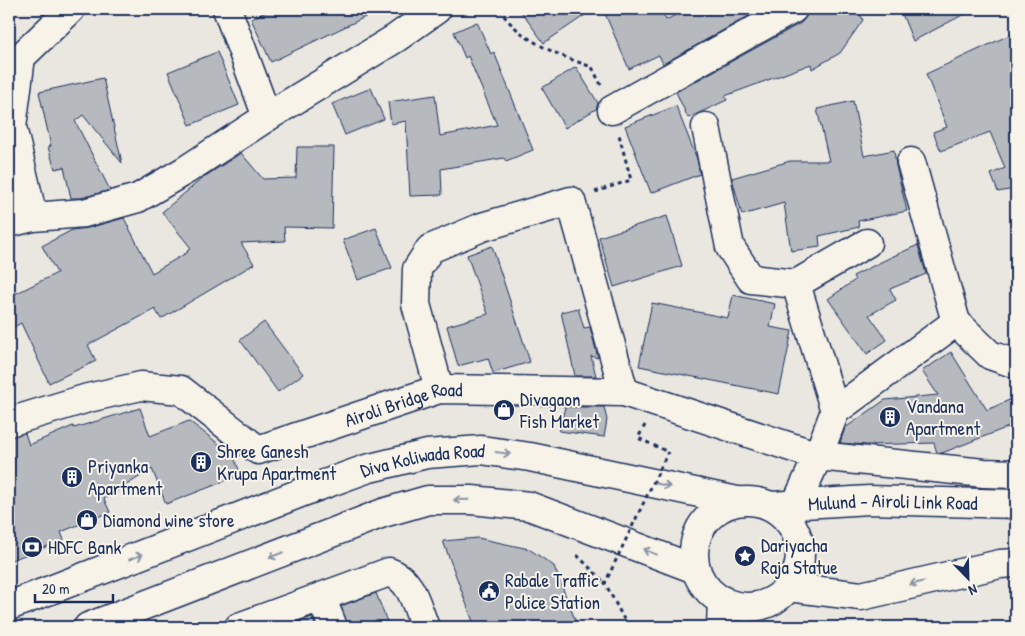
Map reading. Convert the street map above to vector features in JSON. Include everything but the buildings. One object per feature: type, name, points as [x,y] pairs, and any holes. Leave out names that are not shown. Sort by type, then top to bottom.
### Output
[{"type":"street","points":[[71,9],[22,57],[12,127],[21,220],[84,213],[138,198],[186,170],[267,117],[396,38],[437,9]]},
{"type":"street","points":[[227,9],[267,117]]},
{"type":"street","points":[[612,110],[793,9]]},
{"type":"street","points":[[706,127],[730,248],[751,279],[796,284],[867,243]]},
{"type":"street","points":[[911,162],[956,322],[990,355],[1016,364]]},
{"type":"street","points":[[438,390],[416,304],[416,269],[430,249],[482,227],[571,201],[624,392]]},
{"type":"street","points":[[796,284],[835,412]]},
{"type":"street","points":[[784,505],[754,500],[737,501],[720,508],[706,519],[697,534],[693,551],[695,569],[710,591],[731,605],[749,608],[765,616],[772,601],[794,581],[800,565],[801,548],[796,530],[786,516],[784,505],[818,456],[835,412],[956,322]]},
{"type":"street","name":"Airoli Bridge Road","points":[[9,422],[88,398],[141,386],[181,390],[258,450],[438,390],[624,392],[818,456],[984,473],[1016,474]]},
{"type":"street","name":"Diva Koliwada Road","points":[[9,606],[366,469],[427,454],[481,450],[530,457],[737,501]]},
{"type":"street","name":"Diva Koliwada Road","points":[[88,627],[383,513],[428,500],[472,500],[529,506],[695,569]]},
{"type":"street","name":"Mulund - Airoli Link Road","points":[[784,505],[870,500],[1016,504]]},
{"type":"street","points":[[788,587],[861,596],[1000,564],[1016,563]]},
{"type":"street","points":[[239,627],[267,622],[321,597],[389,572],[398,575],[408,583],[424,627]]},
{"type":"street","points":[[321,597],[333,627]]},
{"type":"street","points":[[721,627],[722,600]]},
{"type":"path","points":[[605,583],[668,452],[638,438],[656,403]]},
{"type":"path","points":[[577,554],[605,583],[628,627]]},
{"type":"place","name":"Divagaon Fish Market","points":[[504,410]]},
{"type":"place","name":"Vandana Apartment","points":[[890,417]]},
{"type":"place","name":"Shree Ganesh Krupa Apartment","points":[[201,462]]},
{"type":"place","name":"Priyanka Apartment","points":[[72,477]]},
{"type":"place","name":"Diamond wine store","points":[[87,520]]},
{"type":"place","name":"HDFC Bank","points":[[32,547]]},
{"type":"place","name":"Dariyacha Raja Statue","points":[[745,556]]},
{"type":"place","name":"Rabale Traffic Police Station","points":[[489,591]]}]
